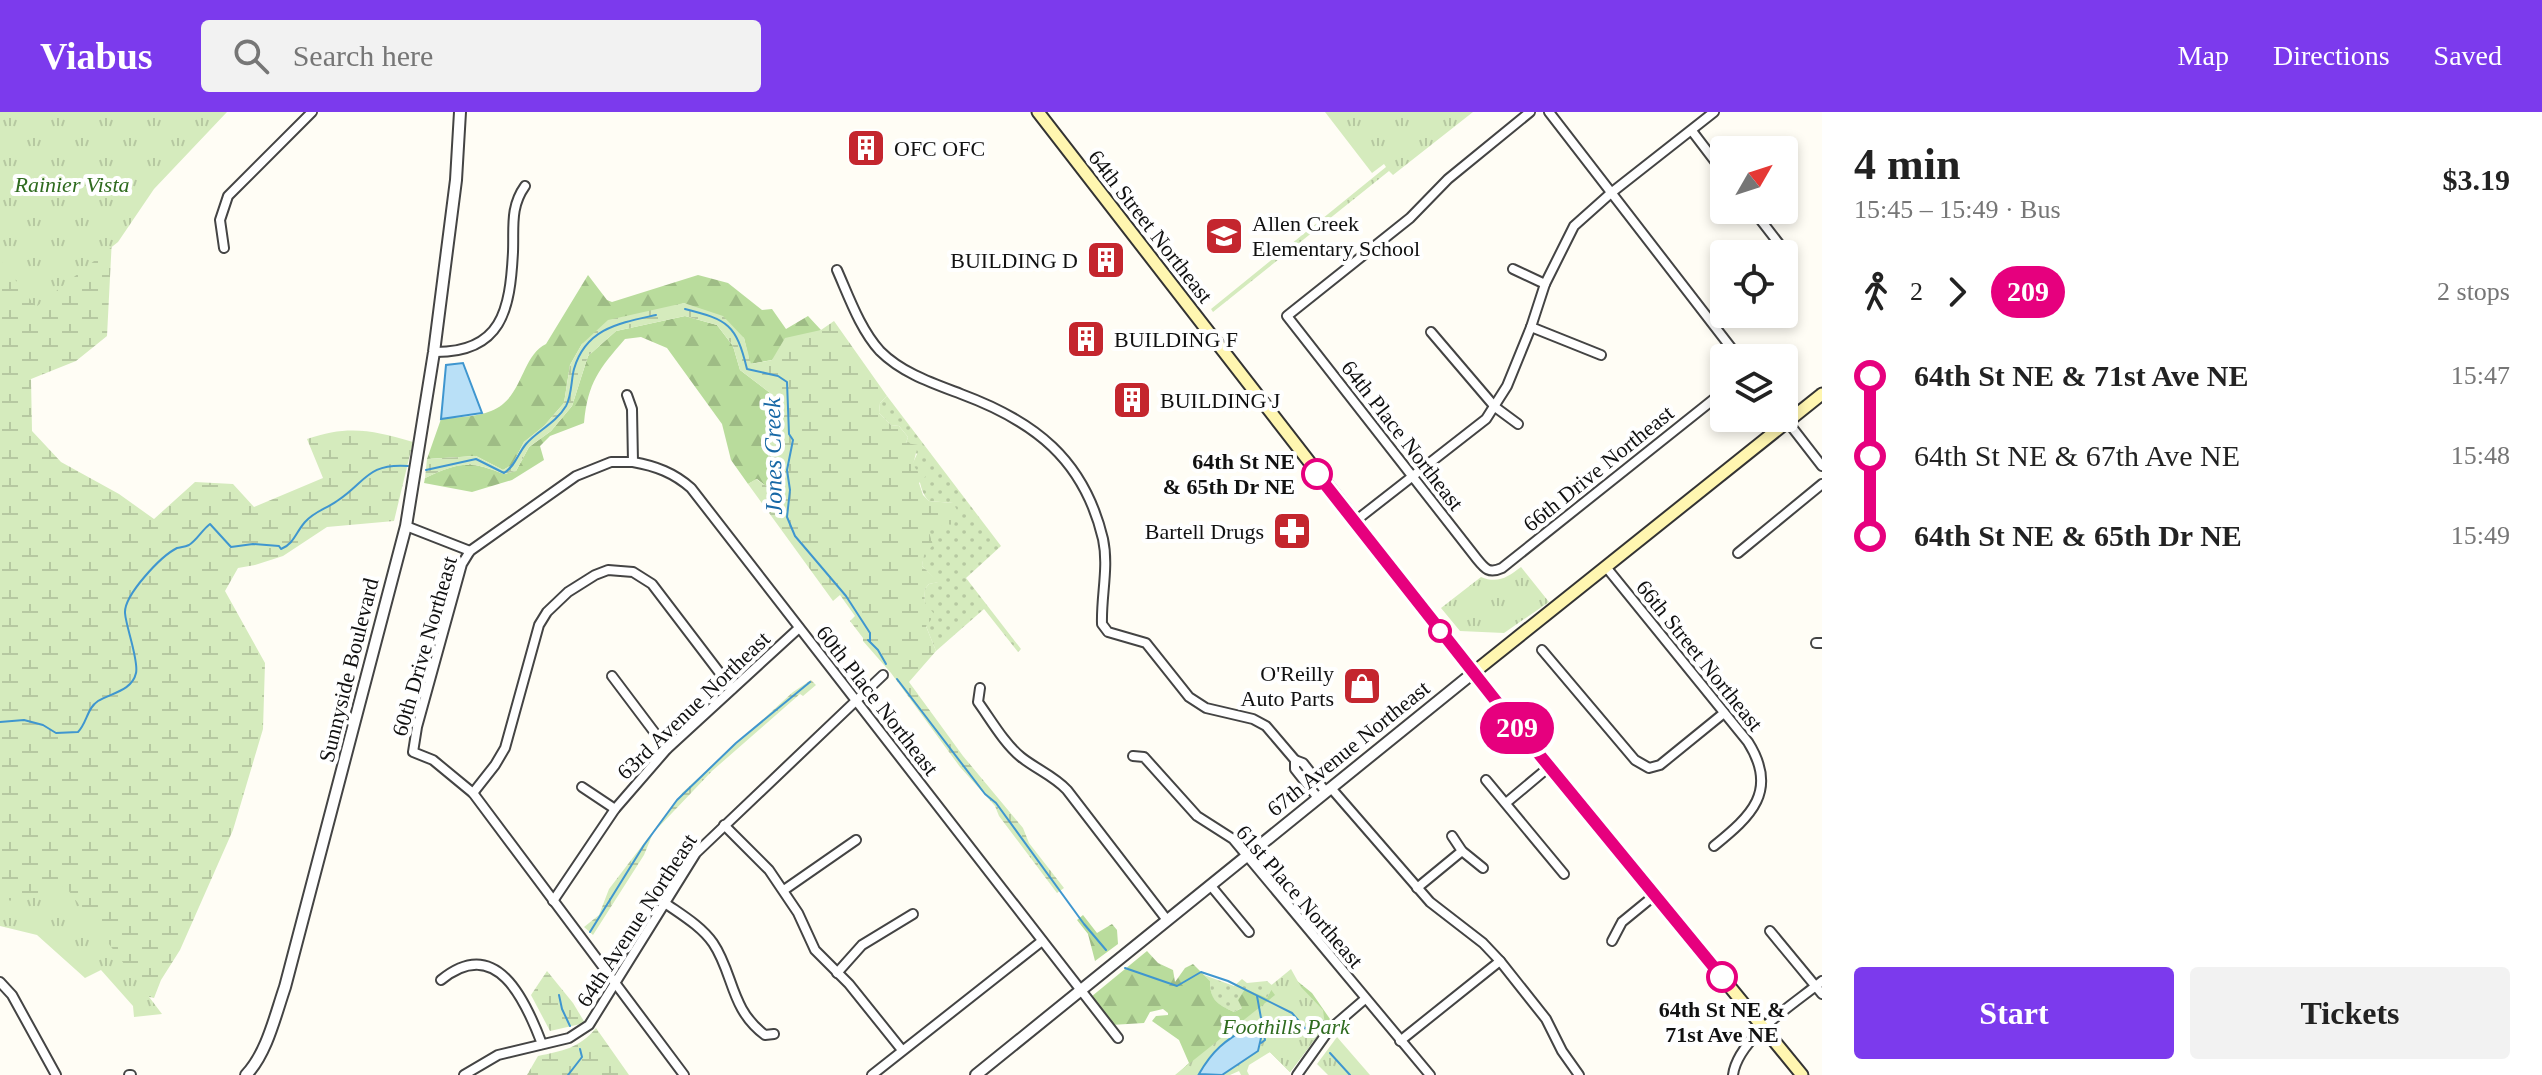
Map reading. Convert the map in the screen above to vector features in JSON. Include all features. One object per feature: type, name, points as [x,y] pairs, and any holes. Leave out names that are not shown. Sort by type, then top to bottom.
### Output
[{"type":"main road","name":"64th Street Northeast","points":[[1038,112],[1473,673],[1802,1075]]},
{"type":"main road","name":"67th Avenue Northeast","points":[[1798,411],[1822,394]]},
{"type":"main road","name":"67th Avenue Northeast","points":[[1473,673],[1770,432]]},
{"type":"street","points":[[224,248],[220,233],[221,214],[234,188],[312,112]]},
{"type":"street","name":"Sunnyside Boulevard","points":[[246,1075],[270,1030],[285,987],[406,526],[434,352],[456,180],[460,112]]},
{"type":"street","name":"64th Place Northeast","points":[[1494,572],[1485,569],[1287,316],[1410,218],[1448,179],[1530,112]]},
{"type":"street","points":[[1549,112],[1728,344]]},
{"type":"street","points":[[1354,522],[1486,419],[1495,407],[1531,327],[1545,284],[1574,226],[1714,112]]},
{"type":"street","points":[[1692,131],[1710,155]]},
{"type":"street","points":[[434,352],[457,353],[470,349],[489,335],[502,317],[507,304],[513,253],[514,205],[525,186]]},
{"type":"street","points":[[1764,224],[1776,240]]},
{"type":"street","points":[[1513,269],[1545,284]]},
{"type":"street","points":[[837,270],[868,336],[891,360],[912,374],[1010,414],[1063,455],[1090,500],[1101,533],[1105,571],[1102,624],[1108,632],[1146,643],[1189,697],[1206,708],[1239,715],[1266,726],[1295,760],[1295,769],[1325,793],[1446,916],[1483,943],[1500,961],[1546,1019],[1562,1051],[1579,1075]]},
{"type":"street","points":[[1531,327],[1601,355]]},
{"type":"street","points":[[1431,332],[1495,407],[1518,424]]},
{"type":"street","points":[[627,395],[632,409],[633,462]]},
{"type":"street","name":"66th Drive Northeast","points":[[1494,572],[1710,402]]},
{"type":"street","points":[[1796,432],[1822,466]]},
{"type":"street","name":"60th Drive Northeast","points":[[473,793],[433,760],[413,752],[417,727],[458,579],[470,551],[576,476],[611,462],[633,462]]},
{"type":"street","name":"60th Place Northeast","points":[[633,462],[660,468],[691,488],[1118,1038]]},
{"type":"street","points":[[1738,553],[1822,484]]},
{"type":"street","name":"60th Drive Northeast","points":[[406,526],[470,551]]},
{"type":"street","name":"66th Street Northeast","points":[[1606,567],[1724,713],[1760,763],[1761,783],[1750,815],[1714,846]]},
{"type":"street","points":[[684,1075],[473,793],[505,748],[539,625],[547,612],[568,592],[595,575],[623,569],[642,575],[658,590],[732,689]]},
{"type":"street","name":"63rd Avenue Northeast","points":[[553,901],[615,809],[667,749],[799,628]]},
{"type":"street","points":[[1542,650],[1635,760],[1649,768],[1660,765],[1724,713]]},
{"type":"street","name":"67th Avenue Northeast","points":[[976,1075],[1473,673]]},
{"type":"street","name":"64th Avenue Northeast","points":[[464,1075],[498,1055],[569,1038],[583,1031],[696,853],[883,675]]},
{"type":"street","points":[[612,676],[667,749]]},
{"type":"street","points":[[980,688],[978,702],[1010,744],[1019,755],[1059,781],[1167,920]]},
{"type":"street","name":"61st Place Northeast","points":[[1133,756],[1144,757],[1197,816],[1233,839],[1249,856],[1430,1075]]},
{"type":"street","points":[[1506,803],[1549,767]]},
{"type":"street","points":[[1486,780],[1564,874]]},
{"type":"street","name":"63rd Avenue Northeast","points":[[582,787],[615,809]]},
{"type":"street","points":[[724,825],[769,870],[784,890],[815,950],[902,1050]]},
{"type":"street","points":[[1452,836],[1462,851],[1483,868]]},
{"type":"street","points":[[784,890],[856,840]]},
{"type":"street","points":[[1417,888],[1462,851]]},
{"type":"street","points":[[1211,886],[1249,932]]},
{"type":"street","points":[[1612,941],[1622,922],[1655,895]]},
{"type":"street","points":[[665,903],[689,919],[713,944],[744,1012],[765,1035],[774,1034]]},
{"type":"street","points":[[837,973],[862,945],[913,914]]},
{"type":"street","points":[[1733,1075],[1740,1052],[1764,1029],[1820,987],[1770,931]]},
{"type":"street","points":[[872,1075],[1042,941]]},
{"type":"street","points":[[1400,1041],[1500,961]]},
{"type":"street","points":[[441,980],[461,966],[474,964],[496,970],[518,993],[542,1044]]},
{"type":"street","points":[[0,982],[12,995],[56,1075]]},
{"type":"street","points":[[1297,1075],[1329,1030],[1365,999]]},
{"type":"green space","points":[[0,112],[190,112],[112,238],[107,336],[76,361],[31,379],[32,431],[61,462],[119,494],[154,519],[195,482],[233,484],[254,507],[323,478],[307,439],[335,432],[360,431],[413,442],[394,521],[327,527],[283,556],[238,568],[225,591],[265,663],[263,729],[233,830],[180,950],[161,980],[154,998],[131,993],[106,968],[0,902]]},
{"type":"green space","name":"Rainier Vista","points":[[5,112],[227,112],[154,189],[118,242],[36,307],[0,260],[0,116]]},
{"type":"green space","points":[[1325,112],[1473,112],[1393,175],[1389,171],[1213,312],[1211,309],[1386,167],[1384,164],[1372,173]]},
{"type":"green space","points":[[588,275],[607,300],[612,302],[698,275],[728,283],[762,310],[772,309],[786,329],[808,316],[821,330],[772,360],[750,364],[744,338],[684,303],[582,344],[570,365],[564,403],[544,426],[524,442],[512,465],[503,470],[476,456],[427,459],[441,419],[485,413],[502,405],[510,397],[531,358],[546,344]]},
{"type":"green space","points":[[684,303],[723,316],[744,338],[751,364],[772,360],[785,338],[821,330],[834,321],[887,396],[880,403],[879,413],[891,425],[899,426],[908,437],[906,443],[918,445],[913,465],[919,473],[927,467],[931,471],[919,483],[923,495],[929,501],[953,503],[957,510],[954,525],[944,524],[939,528],[927,526],[933,545],[924,555],[922,566],[939,582],[929,584],[924,590],[925,603],[935,615],[926,626],[936,651],[909,682],[963,756],[1023,828],[1029,843],[1064,888],[1057,893],[999,816],[995,806],[960,767],[891,673],[863,641],[850,621],[855,616],[840,595],[833,601],[748,484],[756,479],[775,492],[766,432],[774,396],[740,370],[733,346],[717,325],[685,316],[616,331],[588,356],[572,406],[551,431],[529,447],[516,471],[504,474],[482,466],[464,465],[425,478],[427,459],[476,456],[503,470],[512,465],[524,442],[544,426],[564,403],[570,365],[582,344],[608,320]]},
{"type":"green space","points":[[685,316],[717,325],[733,346],[740,370],[774,396],[766,432],[775,493],[757,479],[748,484],[731,460],[722,424],[667,348],[641,337],[625,339],[608,359],[592,386],[584,423],[550,436],[540,446],[544,460],[512,480],[472,492],[424,483],[425,478],[456,466],[482,466],[504,474],[516,471],[529,447],[551,431],[572,406],[588,356],[616,331]]},
{"type":"green space","points":[[887,396],[1001,546],[966,578],[1021,649],[1018,652],[984,609],[936,651],[926,626],[924,590],[929,584],[938,582],[922,566],[927,525],[953,503],[929,501],[926,497],[912,465],[917,454],[906,443],[908,437],[899,426],[891,425],[879,413],[880,403]]},
{"type":"green space","points":[[1521,567],[1549,602],[1504,633],[1460,631],[1441,608],[1481,577],[1493,580],[1502,578]]},
{"type":"green space","points":[[811,680],[816,685],[803,696],[800,694],[712,771],[653,833],[644,855],[593,935],[584,927],[599,915],[609,889],[683,792],[793,692]]},
{"type":"green space","points":[[65,886],[162,1014],[134,1017],[133,1006],[101,970],[85,978],[37,935],[0,926],[0,899],[19,902]]},
{"type":"green space","points":[[1083,915],[1097,933],[1112,924],[1117,930],[1118,944],[1095,961],[1088,934],[1077,920]]},
{"type":"green space","points":[[1147,951],[1158,963],[1173,970],[1175,982],[1185,968],[1193,964],[1210,981],[1211,993],[1216,1001],[1234,1012],[1242,1008],[1238,1000],[1245,989],[1267,998],[1273,986],[1291,976],[1312,993],[1330,1019],[1290,1072],[1270,1052],[1176,1075],[1189,1063],[1179,1040],[1152,1021],[1156,1016],[1168,1013],[1163,1009],[1150,1012],[1144,1023],[1111,1025],[1086,1001]]},
{"type":"green space","name":"Foothills Park","points":[[1291,969],[1301,987],[1323,1010],[1325,1025],[1290,1072],[1270,1052],[1249,1065],[1249,1075],[1241,1075],[1239,1071],[1230,1075],[1175,1075],[1275,995],[1269,987]]},
{"type":"green space","points":[[547,971],[585,1023],[550,1031],[531,995]]},
{"type":"green space","points":[[1204,975],[1234,986],[1242,979],[1247,983],[1267,981],[1273,986],[1267,998],[1262,997],[1234,1012],[1216,1001],[1211,993],[1210,981]]},
{"type":"green space","points":[[596,1028],[629,1075],[527,1075],[538,1056],[577,1044]]},
{"type":"green space","name":"Foothills Park","points":[[1337,1037],[1370,1075],[1328,1075],[1317,1064]]},
{"type":"water","points":[[463,363],[482,413],[441,419],[446,365]]},
{"type":"water","points":[[1249,1027],[1261,1038],[1258,1051],[1222,1075],[1199,1074],[1220,1047]]},
{"type":"waterway","name":"Jones Creek","points":[[685,309],[728,326],[739,342],[747,369],[778,376],[787,382],[789,434],[793,440],[787,470],[790,490],[787,517],[795,536],[846,596],[870,633],[870,641]]},
{"type":"waterway","name":"Jones Creek","points":[[426,470],[476,459],[504,473],[526,444],[566,406],[574,369],[587,344],[617,325],[656,315]]},
{"type":"waterway","name":"Jones Creek","points":[[0,722],[24,720],[43,725],[56,733],[78,732],[94,704],[130,684],[136,673],[125,613],[130,596],[162,559],[177,548],[188,546],[210,524],[231,547],[253,544],[279,546],[281,549],[292,541],[309,518],[347,494],[368,475],[384,468],[408,466]]},
{"type":"waterway","points":[[868,640],[886,664]]},
{"type":"waterway","points":[[897,679],[985,794],[996,803],[1106,950]]},
{"type":"waterway","name":"Jones Creek","points":[[590,932],[644,845],[677,800],[736,743],[810,682]]},
{"type":"waterway","points":[[1125,968],[1177,986],[1201,972],[1228,981],[1292,1013],[1311,1035]]},
{"type":"waterway","name":"Jones Creek","points":[[559,995],[570,1026]]},
{"type":"waterway","points":[[1257,996],[1265,1040],[1261,1043]]},
{"type":"waterway","name":"Jones Creek","points":[[568,1075],[582,1057],[580,1049]]},
{"type":"waterway","points":[[1330,1053],[1350,1075]]},
{"type":"bus line","name":"209","points":[[1317,474],[1456,652],[1722,977]]},
{"type":"place","name":"OFC OFC","points":[[866,148]]},
{"type":"place","name":"Allen Creek Elementary School","points":[[1224,236]]},
{"type":"place","name":"BUILDING D","points":[[1106,260]]},
{"type":"place","name":"BUILDING F","points":[[1086,339]]},
{"type":"place","name":"BUILDING J","points":[[1132,400]]},
{"type":"place","name":"64th St NE & 65th Dr NE","points":[[1317,474]]},
{"type":"place","name":"Bartell Drugs","points":[[1292,531]]},
{"type":"place","name":"O'Reilly Auto Parts","points":[[1362,686]]},
{"type":"place","name":"64th St NE & 71st Ave NE","points":[[1722,977]]}]
